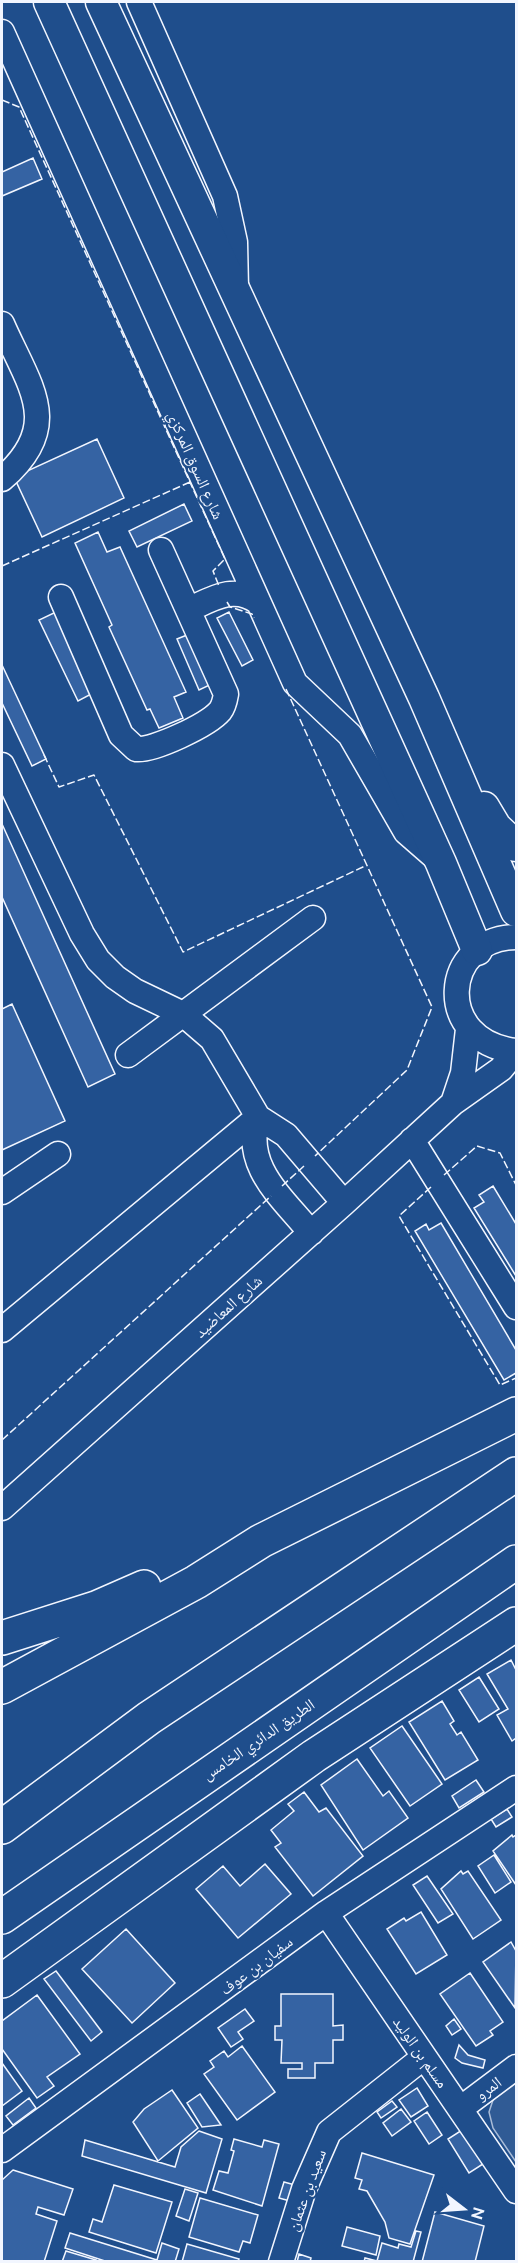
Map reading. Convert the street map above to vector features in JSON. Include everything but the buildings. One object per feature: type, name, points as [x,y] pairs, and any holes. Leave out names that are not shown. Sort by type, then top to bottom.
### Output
[{"type":"highway","points":[[2,1687],[196,1582],[246,1549],[516,1414]]},
{"type":"highway","points":[[2,1827],[149,1718],[516,1474]]},
{"type":"highway","points":[[2,1638],[96,1608],[208,1558],[246,1549]]},
{"type":"highway","name":"الطريق الدائري الخامس","points":[[2,1917],[516,1562]]},
{"type":"highway","points":[[2,1981],[314,1756],[516,1624]]},
{"type":"main road","name":"شارع السوق المركزي","points":[[49,2],[441,862],[477,950]]},
{"type":"main road","points":[[101,2],[424,698],[516,911]]},
{"type":"main road","points":[[424,698],[496,827],[516,846]]},
{"type":"street","points":[[139,2],[225,196],[235,242],[236,290]]},
{"type":"street","name":"شارع السوق المركزي","points":[[2,36],[295,683],[350,735],[406,832],[441,862]]},
{"type":"street","points":[[2,324],[36,398],[38,421],[33,443],[21,462],[2,478]]},
{"type":"street","points":[[61,597],[121,735],[135,748],[146,750],[214,716],[225,702],[224,685],[161,550]]},
{"type":"street","points":[[224,593],[233,578],[238,559]]},
{"type":"street","points":[[188,610],[224,593],[242,593],[258,602]]},
{"type":"street","points":[[2,765],[82,934],[98,960],[135,991],[183,1014],[212,1039],[258,1117],[286,1135],[344,1203]]},
{"type":"street","points":[[128,1055],[312,918]]},
{"type":"street","points":[[516,937],[501,938],[477,950],[462,972],[457,997],[460,1014],[468,1029],[490,1046],[516,1051]]},
{"type":"street","name":"شارع المعاضيد","points":[[453,1103],[463,1073],[468,1029]]},
{"type":"street","name":"شارع المعاضيد","points":[[2,1508],[311,1233],[453,1103],[501,1069],[516,1051]]},
{"type":"street","points":[[258,1117],[253,1144],[261,1170],[311,1233]]},
{"type":"street","points":[[2,1330],[258,1117]]},
{"type":"street","points":[[412,1140],[516,1307]]},
{"type":"street","points":[[2,1192],[58,1154]]},
{"type":"street","name":"سفيان بن عوف","points":[[2,2150],[326,1913],[516,1788]]},
{"type":"street","name":"مسلم بن الوليد","points":[[326,1913],[516,2191]]},
{"type":"street","name":"سعيد بن عثمان","points":[[281,2262],[304,2189],[329,2132],[424,2057]]},
{"type":"street","name":"المرو","points":[[460,2109],[516,2067]]},
{"type":"shaded area","points":[[516,2079],[516,2162],[493,2128],[489,2112],[494,2097]]},
{"type":"fence","points":[[2,100],[19,107],[225,559],[213,571],[219,586]]},
{"type":"fence","points":[[2,566],[190,482]]},
{"type":"fence","points":[[227,602],[230,607],[252,614],[254,618]]},
{"type":"fence","points":[[286,689],[432,1007],[407,1070],[315,1156]]},
{"type":"fence","points":[[44,755],[59,787],[94,775],[183,952],[367,865]]},
{"type":"fence","points":[[444,1175],[477,1146],[500,1153],[516,1185]]},
{"type":"fence","points":[[282,1186],[304,1166]]},
{"type":"fence","points":[[431,1187],[399,1216],[500,1385],[516,1378]]},
{"type":"fence","points":[[2,1440],[271,1196]]}]
